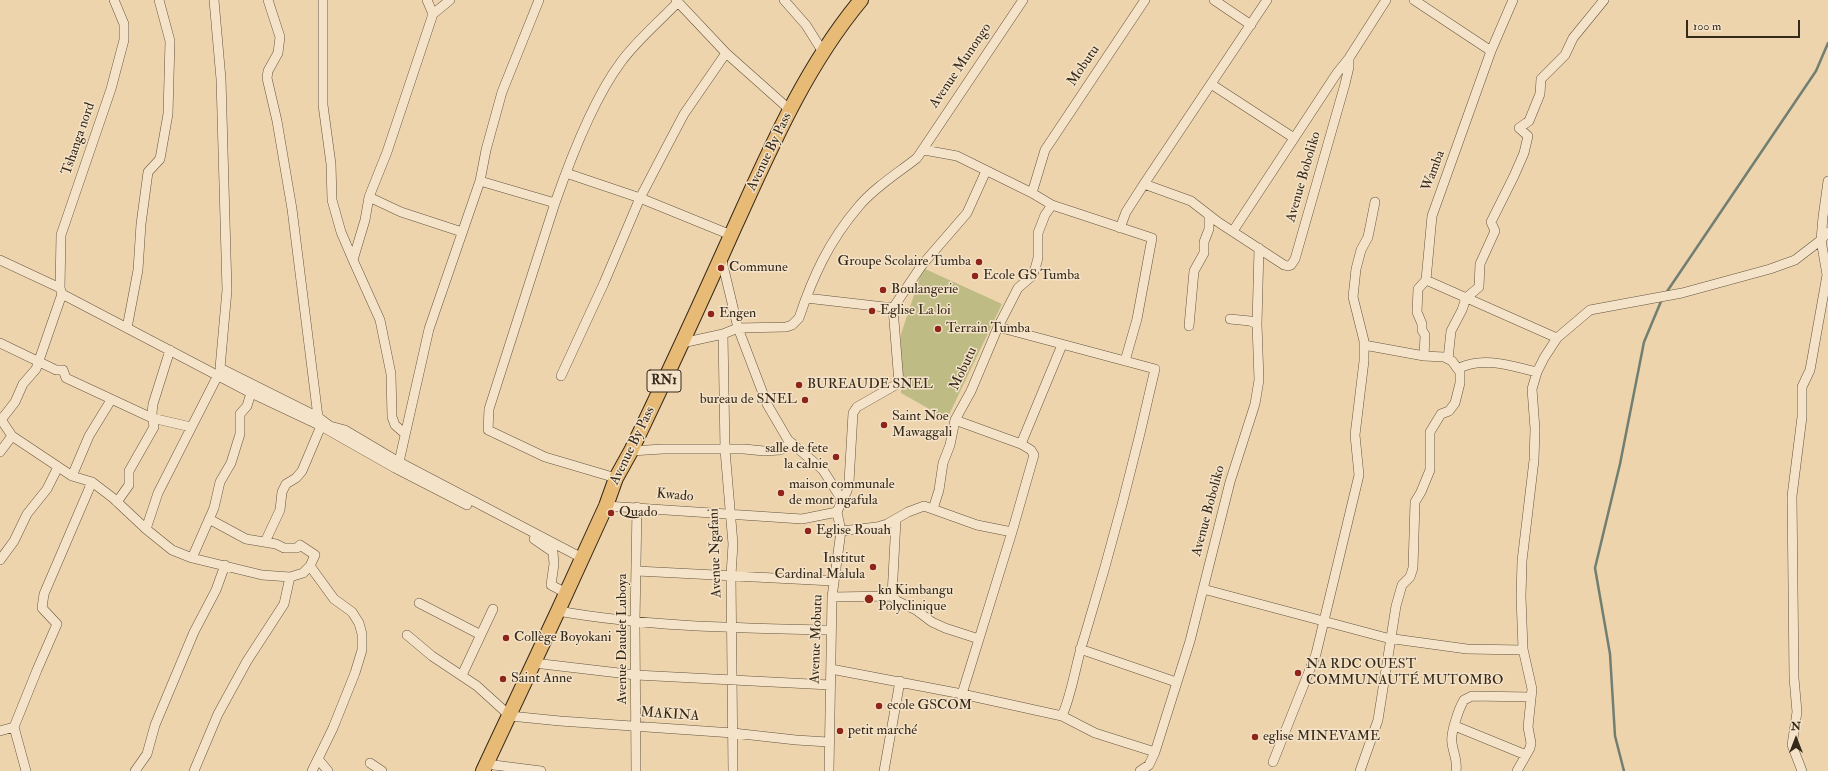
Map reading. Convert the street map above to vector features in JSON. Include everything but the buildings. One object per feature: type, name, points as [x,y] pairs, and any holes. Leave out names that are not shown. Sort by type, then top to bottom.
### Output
[{"type":"highway","name":"Avenue By Pass","points":[[485,767],[510,716],[606,506],[616,478],[631,451],[790,110],[823,52],[861,0]]},
{"type":"street","name":"Tshanga nord","points":[[1,419],[15,402],[23,384],[40,362],[61,291],[61,235],[111,89],[124,40],[124,24],[114,0]]},
{"type":"street","points":[[127,328],[138,270],[141,224],[148,172],[160,159],[168,114],[170,41],[159,0]]},
{"type":"street","points":[[214,0],[221,79],[227,290],[220,368],[318,417],[330,426],[346,430],[399,462],[582,558]]},
{"type":"street","points":[[268,0],[279,32],[280,44],[275,60],[268,70],[267,78],[278,121],[292,209],[318,417]]},
{"type":"street","points":[[323,0],[323,105],[331,164],[332,200],[341,232],[380,320],[390,374],[392,418],[396,425],[404,433]]},
{"type":"street","points":[[427,0],[433,14]]},
{"type":"street","points":[[353,260],[370,197],[433,14],[450,0]]},
{"type":"street","points":[[399,462],[404,433],[429,329],[480,181],[486,150],[502,92],[539,0]]},
{"type":"street","points":[[784,0],[806,25],[823,52]]},
{"type":"street","name":"Avenue Munongo","points":[[738,328],[781,328],[792,325],[798,318],[820,263],[827,250],[859,206],[917,158],[924,150],[940,123],[1023,0]]},
{"type":"street","name":"Mobutu","points":[[1032,193],[1045,150],[1145,0]]},
{"type":"street","points":[[1214,0],[1251,24]]},
{"type":"street","points":[[1120,228],[1126,212],[1144,184],[1267,0]]},
{"type":"street","name":"Avenue Boboliko","points":[[1233,231],[1386,0]]},
{"type":"street","points":[[1414,0],[1492,50]]},
{"type":"street","name":"Wamba","points":[[1424,356],[1425,335],[1417,312],[1418,289],[1426,280],[1432,216],[1492,50],[1513,0]]},
{"type":"street","points":[[1448,359],[1451,331],[1462,310],[1466,298],[1479,287],[1480,264],[1495,231],[1491,222],[1514,176],[1527,142],[1528,136],[1518,128],[1529,121],[1540,94],[1541,79],[1565,55],[1573,38],[1604,0]]},
{"type":"street","points":[[616,478],[545,457],[488,430],[489,409],[566,173],[605,88],[620,63],[631,49],[677,1],[726,53],[790,110]]},
{"type":"street","points":[[561,376],[604,283],[640,198],[684,114],[726,53]]},
{"type":"street","name":"Avenue Boboliko","points":[[1144,184],[1190,202],[1259,248],[1288,266],[1291,265],[1295,259],[1346,84],[1349,58]]},
{"type":"street","points":[[1212,84],[1294,138]]},
{"type":"street","points":[[924,150],[957,156],[1032,193],[1052,205],[1152,238],[1137,319],[1125,361]]},
{"type":"street","points":[[837,512],[847,491],[849,482],[853,413],[857,408],[899,383],[893,308],[922,265],[967,213],[986,171]]},
{"type":"street","points":[[566,173],[640,198],[731,236]]},
{"type":"street","points":[[480,181],[556,203]]},
{"type":"street","points":[[1802,771],[1792,745],[1797,712],[1794,678],[1792,496],[1802,417],[1802,387],[1809,373],[1813,357],[1827,275],[1822,240],[1823,217],[1828,181]]},
{"type":"street","points":[[370,197],[401,212],[462,232]]},
{"type":"street","points":[[1273,762],[1309,675],[1316,654],[1359,475],[1356,435],[1364,361],[1364,345],[1353,297],[1356,269],[1361,250],[1368,237],[1375,202]]},
{"type":"street","name":"Mobutu","points":[[933,509],[939,490],[943,464],[950,445],[955,420],[971,391],[998,327],[1018,288],[1032,276],[1038,258],[1038,233],[1045,215],[1052,205]]},
{"type":"street","points":[[1189,326],[1194,272],[1204,253],[1204,242],[1209,229],[1209,216]]},
{"type":"street","points":[[1517,771],[1531,743],[1528,726],[1531,682],[1523,650],[1521,597],[1522,561],[1533,472],[1535,429],[1532,388],[1537,372],[1557,338],[1592,310],[1682,293],[1770,269],[1795,260],[1822,240],[1828,232]]},
{"type":"street","name":"Avenue Boboliko","points":[[1140,771],[1149,765],[1154,752],[1190,641],[1230,482],[1255,404],[1259,380],[1257,324],[1259,248]]},
{"type":"street","points":[[721,256],[738,328],[767,404],[788,440],[823,470],[842,500]]},
{"type":"street","points":[[0,260],[251,393],[321,426],[395,468],[537,540],[553,552],[554,564],[550,585],[566,593]]},
{"type":"street","points":[[1426,280],[1557,338]]},
{"type":"street","points":[[806,298],[893,308]]},
{"type":"street","points":[[1230,318],[1250,321],[1257,324]]},
{"type":"street","points":[[998,327],[1155,369],[1138,448],[1114,540],[1080,649],[1068,702],[1062,716]]},
{"type":"street","points":[[682,343],[722,334],[738,328]]},
{"type":"street","name":"Avenue Ngafani","points":[[722,334],[725,450],[729,515],[733,544],[731,576],[733,628],[733,771]]},
{"type":"street","points":[[0,343],[56,370],[63,370],[66,378],[111,400],[152,418],[191,427]]},
{"type":"street","points":[[1021,444],[1062,345]]},
{"type":"street","points":[[1360,771],[1378,720],[1396,606],[1402,585],[1410,577],[1413,568],[1415,502],[1430,470],[1430,432],[1442,414],[1449,411],[1455,403],[1460,383],[1459,368],[1448,359],[1364,345]]},
{"type":"street","points":[[117,502],[129,485],[129,471],[154,427],[152,418],[153,404],[170,350]]},
{"type":"street","points":[[1459,368],[1468,364],[1484,362],[1537,372]]},
{"type":"street","points":[[146,529],[158,493],[218,375]]},
{"type":"street","points":[[192,558],[216,504],[220,482],[229,468],[240,434],[240,414],[247,406],[251,393]]},
{"type":"street","points":[[72,476],[89,436],[111,400]]},
{"type":"street","points":[[1,419],[12,436],[72,476],[92,482],[117,502],[166,546],[192,558],[262,575],[290,577],[303,573],[310,566],[315,555],[300,545],[296,548],[284,548],[265,542],[246,539],[209,520]]},
{"type":"street","points":[[955,420],[1021,444],[1031,450],[1034,455],[962,694]]},
{"type":"street","points":[[265,542],[280,510],[282,492],[286,484],[296,478],[302,471],[321,426]]},
{"type":"street","points":[[0,452],[12,436]]},
{"type":"street","points":[[631,451],[663,449],[744,449],[764,452],[780,450],[792,443]]},
{"type":"street","points":[[0,560],[14,541],[27,514],[47,489],[58,467]]},
{"type":"street","points":[[26,771],[14,727],[57,624],[42,608],[44,594],[92,482]]},
{"type":"street","name":"Kwado","points":[[606,506],[637,507],[802,520],[837,512]]},
{"type":"street","points":[[840,532],[877,527],[896,520],[916,508],[924,506],[976,525],[1012,532]]},
{"type":"street","name":"Avenue Daudet Luboya","points":[[636,771],[637,727],[635,622],[637,507]]},
{"type":"street","name":"Avenue Mobutu","points":[[829,771],[828,742],[831,669],[830,630],[833,581],[840,532],[837,512]]},
{"type":"street","points":[[892,596],[896,520]]},
{"type":"street","points":[[135,771],[147,754],[155,725],[194,632],[216,590],[225,565]]},
{"type":"street","points":[[310,566],[334,599],[352,612],[359,623],[362,634],[362,650],[355,673],[333,728],[312,771]]},
{"type":"street","points":[[637,571],[833,581]]},
{"type":"street","points":[[194,771],[221,707],[246,661],[284,604],[290,577]]},
{"type":"street","points":[[1203,589],[1324,622],[1390,638],[1467,649],[1523,650]]},
{"type":"street","points":[[832,597],[892,596],[897,601],[916,610],[932,622],[945,628],[979,638]]},
{"type":"street","points":[[419,602],[481,635]]},
{"type":"street","points":[[462,675],[493,609]]},
{"type":"street","points":[[558,611],[635,622],[733,628],[830,630]]},
{"type":"street","points":[[407,635],[432,656],[477,686],[510,716]]},
{"type":"street","points":[[1080,649],[1176,682]]},
{"type":"street","points":[[534,663],[636,675],[830,685]]},
{"type":"street","points":[[831,669],[900,681],[1062,716],[1094,733],[1154,752]]},
{"type":"street","points":[[884,771],[900,681]]},
{"type":"street","points":[[1456,771],[1457,760],[1451,742],[1462,703],[1466,698],[1472,696],[1531,697]]},
{"type":"street","name":"MAKINA","points":[[510,716],[637,727],[733,733],[828,742]]},
{"type":"street","points":[[1455,726],[1526,755]]},
{"type":"street","points":[[0,731],[14,727]]},
{"type":"street","points":[[318,759],[328,771]]},
{"type":"street","points":[[370,763],[382,771]]},
{"type":"street","points":[[485,767],[541,771]]},
{"type":"shaded area","points":[[923,268],[1002,304],[947,419],[901,393],[901,334]]},
{"type":"waterway","points":[[1666,293],[1816,71],[1828,43]]},
{"type":"waterway","points":[[1624,771],[1615,736],[1610,654],[1595,568],[1620,464],[1644,342],[1662,299]]},
{"type":"place","name":"Groupe Scolaire Tumba","points":[[979,262]]},
{"type":"place","name":"Commune","points":[[721,268]]},
{"type":"place","name":"Ecole GS Tumba","points":[[975,276]]},
{"type":"place","name":"Boulangerie","points":[[883,290]]},
{"type":"place","name":"Eglise La loi","points":[[872,311]]},
{"type":"place","name":"Engen","points":[[711,314]]},
{"type":"place","name":"Terrain Tumba","points":[[938,329]]},
{"type":"place","name":"BUREAUDE SNEL","points":[[799,385]]},
{"type":"place","name":"bureau de SNEL","points":[[805,400]]},
{"type":"place","name":"Saint Noe Mawaggali","points":[[884,425]]},
{"type":"place","name":"salle de fete la calnie","points":[[836,457]]},
{"type":"place","name":"maison communale de mont ngafula","points":[[781,493]]},
{"type":"place","name":"Quado","points":[[611,513]]},
{"type":"place","name":"Eglise Rouah","points":[[808,531]]},
{"type":"place","name":"Institut Cardinal Malula","points":[[873,567]]},
{"type":"place","name":"kn Kimbangu Polyclinique","points":[[869,599]]},
{"type":"place","name":"Collège Boyokani","points":[[506,638]]},
{"type":"place","name":"NA RDC OUEST COMMUNAUTÉ MUTOMBO","points":[[1298,673]]},
{"type":"place","name":"Saint Anne","points":[[503,679]]},
{"type":"place","name":"ecole GSCOM","points":[[879,706]]},
{"type":"place","name":"petit marché","points":[[840,731]]},
{"type":"place","name":"eglise MINEVAME","points":[[1255,737]]}]
